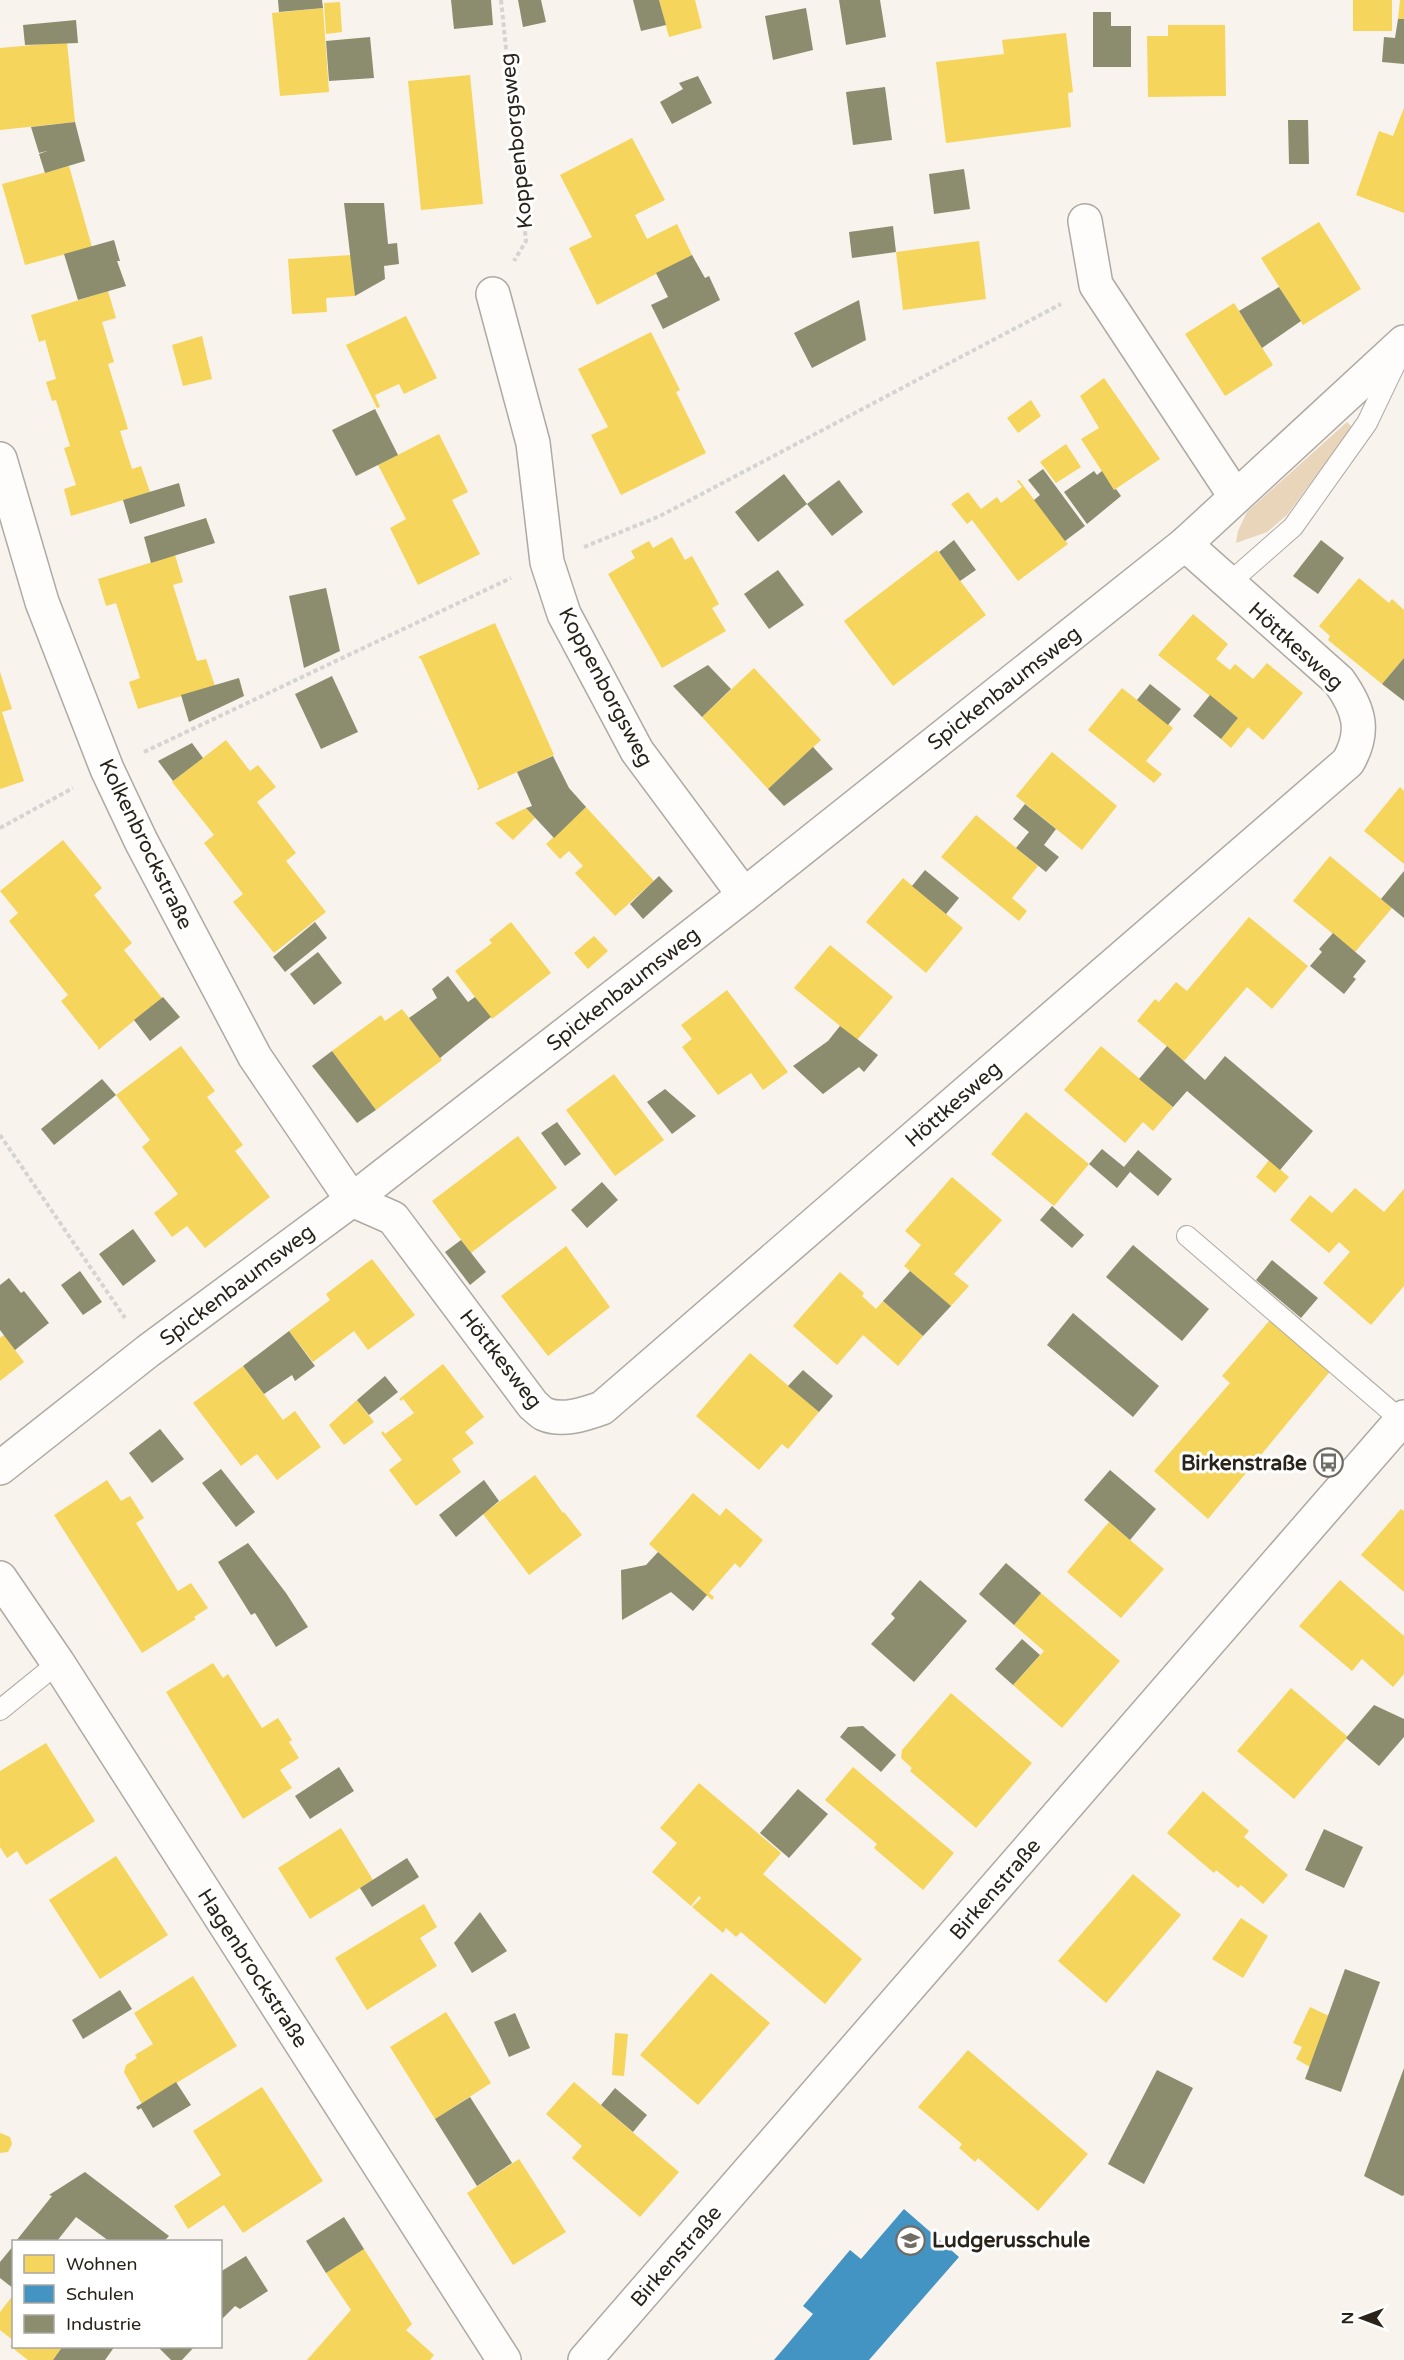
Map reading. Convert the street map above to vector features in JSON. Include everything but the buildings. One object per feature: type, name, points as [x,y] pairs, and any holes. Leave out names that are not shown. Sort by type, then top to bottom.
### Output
[{"type":"street","points":[[1085,221],[1096,285],[1234,496]]},
{"type":"street","name":"Koppenborgsweg","points":[[493,294],[533,443],[547,562],[564,614],[637,751],[744,895]]},
{"type":"street","name":"Spickenbaumsweg","points":[[0,1468],[148,1351],[352,1200],[744,895],[1185,544],[1234,496],[1404,344]]},
{"type":"street","name":"Kolkenbrockstraße","points":[[0,459],[42,602],[107,769],[136,831],[255,1057],[352,1200]]},
{"type":"street","name":"Höttkesweg","points":[[352,1200],[393,1218],[533,1405],[544,1414],[558,1416],[580,1415],[602,1408],[1348,762],[1356,748],[1358,722],[1352,700],[1339,681],[1185,544]]},
{"type":"street","name":"Birkenstraße","points":[[585,2360],[1403,1419]]},
{"type":"street","name":"Hagenbrockstraße","points":[[0,1578],[58,1663],[504,2360]]},
{"type":"lane","points":[[1228,584],[1293,527],[1367,423],[1404,344]]},
{"type":"lane","points":[[1187,1236],[1403,1419]]},
{"type":"lane","points":[[0,1710],[58,1663]]},
{"type":"path","name":"Koppenborgsweg","points":[[493,294],[526,241],[501,0]]},
{"type":"path","points":[[0,1135],[148,1351]]},
{"type":"shaded area","points":[[1347,422],[1352,427],[1287,515],[1267,532],[1236,543],[1238,531],[1247,512]]},
{"type":"place","name":"Birkenstraße","points":[[1328,1463]]},
{"type":"place","name":"Ludgerusschule","points":[[911,2240]]}]
